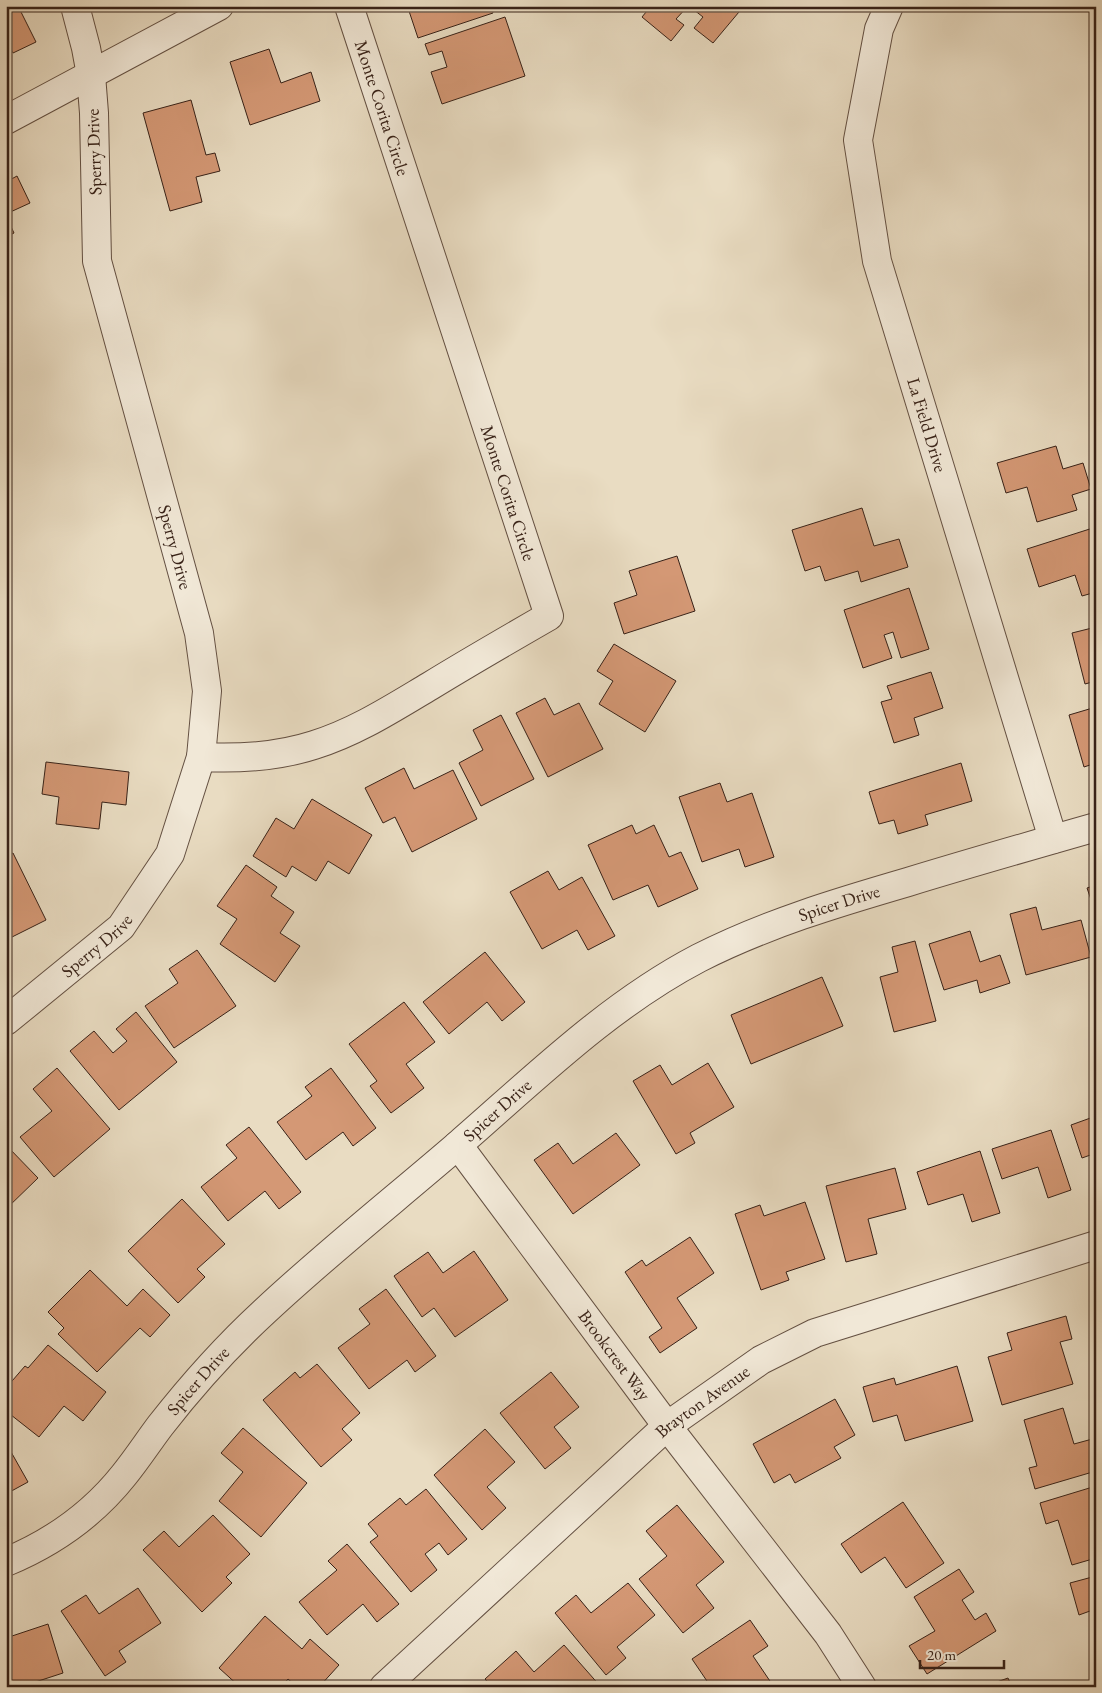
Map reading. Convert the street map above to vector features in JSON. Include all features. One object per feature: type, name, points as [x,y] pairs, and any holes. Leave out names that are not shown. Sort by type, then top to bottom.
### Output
[{"type":"street","name":"Sperry Drive","points":[[6,1022],[121,927],[170,854],[201,758],[207,690],[199,633],[97,261],[94,113],[91,75],[75,6]]},
{"type":"street","points":[[6,120],[219,6]]},
{"type":"street","name":"Monte Corita Circle","points":[[201,758],[239,759],[277,754],[315,745],[354,729],[394,707],[549,616],[349,6]]},
{"type":"street","name":"La Field Drive","points":[[888,6],[879,30],[858,140],[877,260],[1053,839]]},
{"type":"street","name":"Spicer Drive","points":[[6,1562],[27,1553],[63,1532],[96,1506],[124,1476],[160,1426],[226,1349],[263,1312],[352,1232],[458,1144],[530,1080],[591,1030],[657,982],[698,959],[762,928],[821,907],[1096,827]]},
{"type":"street","name":"Brookcrest Way","points":[[458,1144],[667,1426],[828,1634],[862,1687]]},
{"type":"street","name":"Brayton Avenue","points":[[384,1687],[667,1426],[760,1360],[815,1333],[1096,1245]]},
{"type":"building","points":[[6,6],[18,6],[36,42],[13,53],[6,40]]},
{"type":"building","points":[[413,6],[491,6],[493,13],[418,38],[408,8]]},
{"type":"building","points":[[651,6],[688,6],[676,19],[684,25],[671,41],[642,17]]},
{"type":"building","points":[[689,6],[744,6],[713,43],[694,28],[703,17]]},
{"type":"building","points":[[505,17],[525,76],[442,104],[431,72],[447,67],[442,51],[429,55],[425,44]]},
{"type":"building","points":[[269,49],[281,83],[311,72],[320,101],[250,125],[230,62]]},
{"type":"building","points":[[191,100],[206,155],[215,153],[220,171],[196,177],[202,202],[170,211],[143,113]]},
{"type":"building","points":[[17,176],[30,203],[6,214],[6,182]]},
{"type":"building","points":[[6,216],[14,233],[6,237]]},
{"type":"building","points":[[1056,446],[1063,469],[1083,463],[1091,489],[1072,495],[1077,510],[1037,522],[1027,487],[1006,493],[997,463]]},
{"type":"building","points":[[862,508],[874,546],[899,539],[908,567],[861,582],[858,571],[825,581],[820,566],[805,571],[792,530]]},
{"type":"building","points":[[1096,527],[1096,592],[1082,596],[1075,575],[1039,587],[1027,549]]},
{"type":"building","points":[[677,556],[695,611],[624,634],[614,603],[637,595],[629,571]]},
{"type":"building","points":[[909,588],[929,649],[901,658],[893,632],[884,635],[892,658],[863,668],[844,610]]},
{"type":"building","points":[[1096,627],[1096,681],[1085,684],[1072,633]]},
{"type":"building","points":[[614,644],[676,681],[645,732],[599,704],[613,681],[597,671]]},
{"type":"building","points":[[931,672],[943,708],[914,718],[919,735],[894,743],[881,702],[892,699],[887,686]]},
{"type":"building","points":[[545,698],[554,715],[579,703],[603,749],[548,777],[516,713]]},
{"type":"building","points":[[1096,707],[1096,763],[1084,767],[1069,715]]},
{"type":"building","points":[[501,715],[534,779],[481,806],[459,763],[483,750],[473,730]]},
{"type":"building","points":[[46,762],[129,772],[126,805],[102,802],[99,829],[56,824],[59,797],[42,794]]},
{"type":"building","points":[[961,763],[972,801],[925,815],[928,825],[898,834],[894,820],[879,824],[869,792]]},
{"type":"building","points":[[404,768],[414,789],[453,770],[477,819],[412,852],[395,817],[383,823],[365,788]]},
{"type":"building","points":[[720,783],[727,802],[752,793],[774,857],[745,867],[739,849],[702,862],[679,797]]},
{"type":"building","points":[[312,799],[372,835],[349,874],[328,861],[316,881],[292,866],[286,877],[253,856],[276,818],[294,829]]},
{"type":"building","points":[[632,825],[636,834],[654,825],[669,857],[681,852],[698,889],[658,907],[648,885],[613,900],[588,845]]},
{"type":"building","points":[[13,853],[46,920],[6,940],[6,856]]},
{"type":"building","points":[[246,865],[277,887],[271,896],[294,912],[280,933],[300,946],[275,982],[220,944],[237,919],[217,906]]},
{"type":"building","points":[[548,871],[559,890],[582,877],[615,936],[588,950],[577,930],[542,949],[510,892]]},
{"type":"building","points":[[1096,885],[1096,914],[1087,888]]},
{"type":"building","points":[[1036,907],[1042,930],[1081,920],[1091,957],[1026,975],[1010,914]]},
{"type":"building","points":[[970,931],[980,962],[1000,955],[1010,983],[980,993],[977,980],[944,990],[929,944]]},
{"type":"building","points":[[915,941],[936,1021],[894,1032],[880,977],[898,972],[892,947]]},
{"type":"building","points":[[197,950],[236,1006],[174,1048],[145,1006],[178,983],[169,969]]},
{"type":"building","points":[[485,952],[525,1002],[502,1021],[487,1002],[449,1034],[423,1002]]},
{"type":"building","points":[[822,977],[843,1026],[751,1064],[731,1015]]},
{"type":"building","points":[[404,1002],[435,1042],[406,1064],[424,1088],[391,1113],[370,1086],[377,1081],[349,1044]]},
{"type":"building","points":[[136,1012],[177,1062],[119,1110],[70,1051],[94,1031],[113,1053],[127,1041],[116,1029]]},
{"type":"building","points":[[708,1063],[734,1107],[690,1133],[695,1143],[676,1154],[633,1081],[660,1065],[672,1085]]},
{"type":"building","points":[[57,1068],[110,1129],[54,1177],[20,1137],[52,1111],[33,1089]]},
{"type":"building","points":[[331,1068],[376,1128],[353,1146],[343,1132],[306,1160],[277,1122],[312,1096],[305,1087]]},
{"type":"building","points":[[1096,1116],[1096,1153],[1082,1158],[1071,1125]]},
{"type":"building","points":[[249,1127],[301,1192],[279,1209],[265,1191],[228,1221],[201,1187],[237,1158],[226,1145]]},
{"type":"building","points":[[1051,1130],[1071,1190],[1048,1198],[1038,1167],[1002,1179],[992,1149]]},
{"type":"building","points":[[616,1133],[640,1165],[573,1214],[534,1160],[558,1143],[573,1164]]},
{"type":"building","points":[[6,1145],[38,1178],[6,1209]]},
{"type":"building","points":[[980,1151],[1000,1213],[972,1222],[963,1194],[928,1205],[917,1172]]},
{"type":"building","points":[[895,1168],[906,1209],[868,1219],[877,1254],[846,1262],[826,1186]]},
{"type":"building","points":[[182,1199],[225,1244],[197,1269],[205,1277],[178,1303],[128,1251]]},
{"type":"building","points":[[805,1202],[825,1259],[786,1272],[789,1280],[761,1290],[735,1214],[760,1205],[764,1216]]},
{"type":"building","points":[[690,1237],[714,1273],[677,1298],[697,1328],[660,1353],[649,1337],[662,1328],[625,1272],[642,1260],[646,1266]]},
{"type":"building","points":[[474,1251],[508,1300],[455,1337],[434,1308],[422,1317],[394,1276],[428,1252],[443,1273]]},
{"type":"building","points":[[90,1270],[127,1306],[143,1289],[170,1315],[150,1337],[140,1328],[97,1372],[58,1334],[64,1328],[48,1312]]},
{"type":"building","points":[[386,1289],[436,1356],[415,1372],[407,1360],[369,1389],[338,1348],[370,1324],[359,1309]]},
{"type":"building","points":[[1066,1316],[1072,1339],[1060,1342],[1073,1384],[1002,1405],[988,1357],[1012,1350],[1007,1333]]},
{"type":"building","points":[[48,1345],[106,1392],[83,1421],[64,1406],[39,1437],[6,1411],[6,1388],[25,1366],[28,1368]]},
{"type":"building","points":[[317,1364],[360,1413],[342,1429],[352,1440],[321,1467],[263,1400],[295,1372],[300,1378]]},
{"type":"building","points":[[957,1366],[973,1421],[905,1441],[897,1415],[873,1422],[863,1387],[894,1378],[896,1385]]},
{"type":"building","points":[[551,1372],[579,1407],[554,1427],[571,1448],[545,1469],[500,1413]]},
{"type":"building","points":[[835,1399],[855,1435],[834,1447],[841,1458],[795,1483],[790,1474],[774,1483],[753,1444]]},
{"type":"building","points":[[1063,1408],[1074,1444],[1096,1438],[1096,1471],[1035,1489],[1029,1468],[1037,1466],[1024,1420]]},
{"type":"building","points":[[243,1428],[307,1483],[261,1537],[219,1501],[243,1472],[221,1453]]},
{"type":"building","points":[[485,1429],[515,1462],[487,1487],[506,1508],[482,1530],[434,1475]]},
{"type":"building","points":[[6,1443],[28,1482],[6,1494]]},
{"type":"building","points":[[1096,1486],[1096,1558],[1072,1565],[1058,1520],[1046,1524],[1040,1503]]},
{"type":"building","points":[[426,1489],[467,1539],[448,1555],[439,1543],[425,1554],[437,1570],[411,1592],[370,1542],[378,1536],[368,1524],[400,1498],[406,1505]]},
{"type":"building","points":[[903,1502],[944,1563],[906,1588],[885,1557],[861,1573],[841,1544]]},
{"type":"building","points":[[677,1505],[724,1562],[696,1585],[714,1608],[683,1633],[639,1579],[667,1556],[646,1531]]},
{"type":"building","points":[[213,1515],[250,1554],[226,1577],[232,1583],[202,1612],[143,1550],[164,1531],[179,1547]]},
{"type":"building","points":[[347,1544],[399,1604],[377,1622],[363,1604],[327,1635],[299,1602],[337,1570],[328,1561]]},
{"type":"building","points":[[959,1569],[974,1592],[962,1600],[975,1620],[986,1613],[996,1631],[927,1674],[909,1646],[935,1631],[914,1597]]},
{"type":"building","points":[[1096,1576],[1096,1630],[1090,1611],[1079,1615],[1070,1583]]},
{"type":"building","points":[[628,1583],[655,1615],[617,1647],[626,1658],[606,1675],[555,1613],[576,1595],[591,1613]]},
{"type":"building","points":[[138,1588],[161,1623],[119,1651],[126,1662],[105,1676],[61,1611],[86,1595],[99,1614]]},
{"type":"building","points":[[265,1616],[302,1649],[310,1639],[339,1665],[319,1687],[297,1687],[288,1679],[281,1687],[240,1687],[219,1668]]},
{"type":"building","points":[[750,1620],[768,1646],[753,1656],[774,1687],[711,1687],[692,1659]]},
{"type":"building","points":[[48,1624],[63,1673],[20,1687],[6,1687],[6,1638]]},
{"type":"building","points":[[564,1645],[601,1687],[492,1687],[485,1679],[516,1651],[534,1672]]},
{"type":"building","points":[[1008,1678],[1012,1687],[983,1687]]}]
